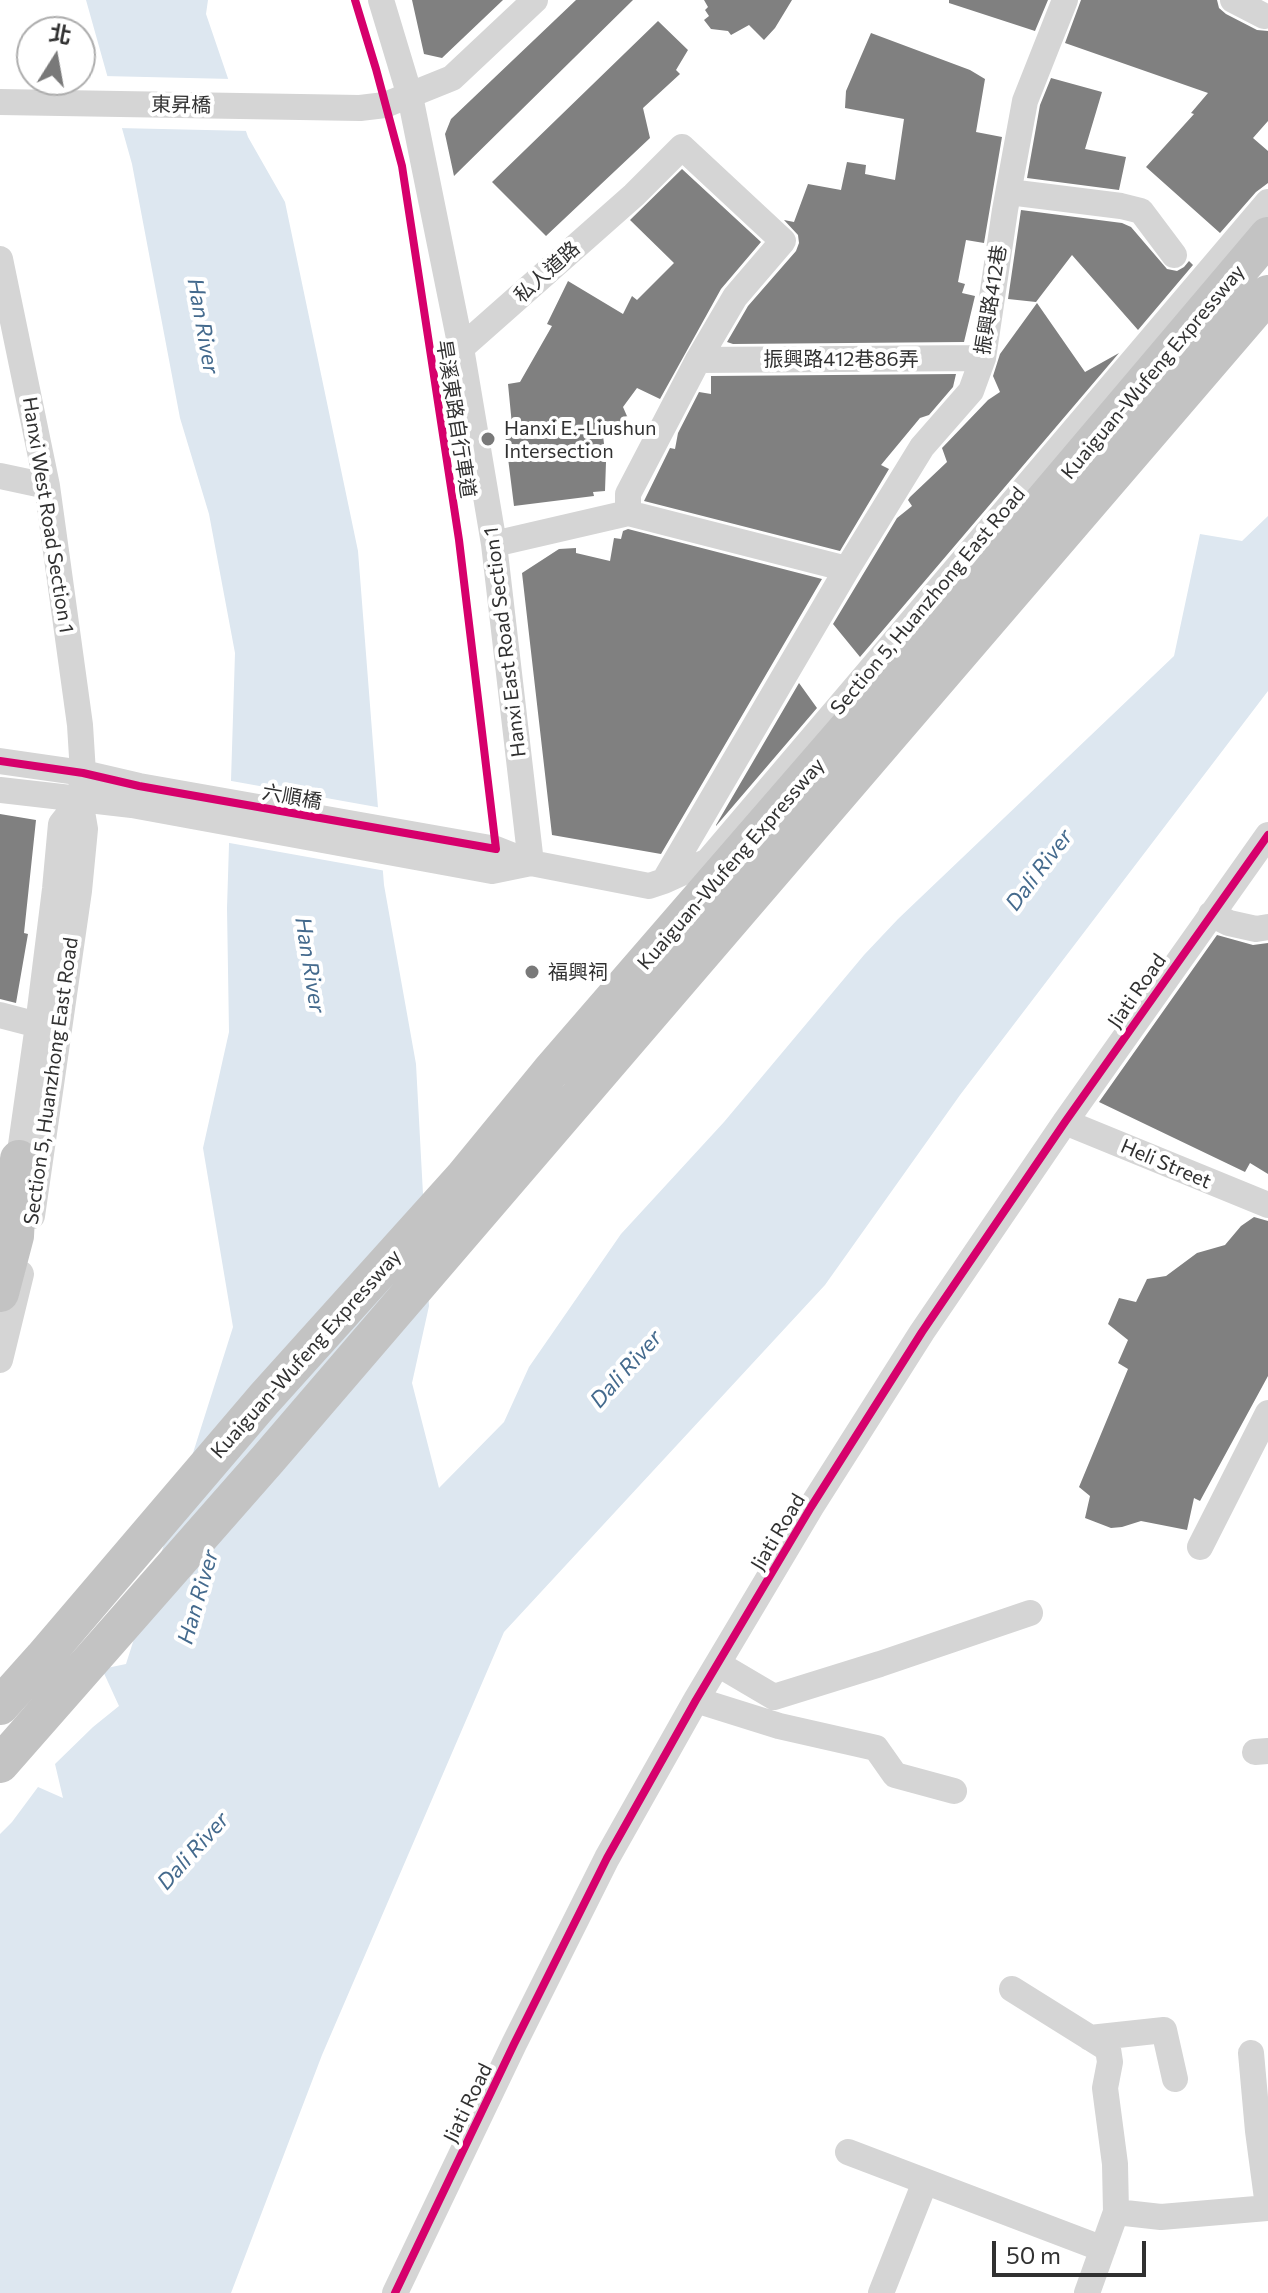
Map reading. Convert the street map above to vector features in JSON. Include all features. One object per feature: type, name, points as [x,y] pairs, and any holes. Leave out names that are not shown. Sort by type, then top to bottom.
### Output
[{"type":"highway","name":"Kuaiguan-Wufeng Expressway","points":[[0,1706],[264,1399],[463,1178],[550,1072],[994,560],[1268,236]]},
{"type":"highway","name":"Kuaiguan-Wufeng Expressway","points":[[0,1764],[297,1425],[1268,294]]},
{"type":"highway","points":[[0,1293],[15,1236],[19,1159]]},
{"type":"street","name":"Hanxi East Road Section 1","points":[[381,0],[410,96],[461,348],[494,544],[531,863]]},
{"type":"street","name":"東昇橋","points":[[1,102],[360,108],[385,105],[452,78],[535,0]]},
{"type":"street","name":"振興路412巷","points":[[664,881],[922,447],[971,391],[983,358],[1025,101],[1065,0]]},
{"type":"street","points":[[1233,0],[1264,16]]},
{"type":"street","name":"私人道路","points":[[461,348],[634,195],[682,147],[783,241],[735,297],[698,360]]},
{"type":"street","points":[[1009,192],[1141,211],[1174,255]]},
{"type":"street","name":"Section 5, Huanzhong East Road","points":[[531,863],[649,886],[708,861],[1268,202]]},
{"type":"street","name":"Hanxi West Road Section 1","points":[[0,259],[47,486],[80,725],[83,773]]},
{"type":"street","name":"振興路412巷86弄","points":[[698,360],[983,358]]},
{"type":"street","points":[[628,513],[628,494],[698,360]]},
{"type":"street","points":[[0,476],[47,486]]},
{"type":"street","points":[[494,544],[628,513],[847,569]]},
{"type":"street","name":"六順橋","points":[[0,761],[83,773],[139,786],[496,849],[531,863]]},
{"type":"street","name":"Section 5, Huanzhong East Road","points":[[0,1360],[27,1252],[68,966],[85,829],[80,800],[83,773]]},
{"type":"street","name":"六順橋","points":[[0,790],[132,805],[492,871],[531,863]]},
{"type":"street","name":"Section 5, Huanzhong East Road","points":[[0,1230],[19,1159],[61,824],[80,800]]},
{"type":"street","name":"Jiati Road","points":[[395,2293],[607,1858],[696,1700],[811,1507],[896,1373],[1065,1122],[1268,835]]},
{"type":"street","points":[[1211,914],[1229,923],[1256,929],[1268,927]]},
{"type":"street","points":[[0,1015],[38,1025]]},
{"type":"street","name":"Heli Street","points":[[1065,1122],[1268,1205]]},
{"type":"street","points":[[1200,1547],[1268,1413]]},
{"type":"street","points":[[718,1664],[774,1697],[1030,1613]]},
{"type":"street","points":[[696,1700],[779,1726],[876,1748],[895,1775],[954,1791]]},
{"type":"street","points":[[1012,1989],[1108,2049],[1110,2062],[1105,2088],[1115,2164],[1116,2212],[1087,2293]]},
{"type":"street","points":[[1090,2038],[1164,2030],[1175,2079]]},
{"type":"street","points":[[1116,2212],[1161,2217],[1268,2207],[1251,2053]]},
{"type":"street","points":[[848,2152],[1103,2249]]},
{"type":"street","points":[[883,2293],[925,2182]]},
{"type":"water","points":[[86,0],[208,0],[206,14],[248,137],[285,202],[358,551],[384,885],[416,1064],[429,1306],[412,1383],[439,1488],[504,1422],[529,1367],[621,1234],[724,1122],[864,955],[1174,656],[1200,534],[1242,541],[1268,516],[1268,691],[960,1095],[825,1285],[504,1632],[322,2055],[231,2293],[0,2293],[0,1834],[38,1787],[63,1798],[55,1764],[119,1706],[102,1669],[126,1664],[233,1327],[203,1148],[229,1032],[227,908],[235,653],[209,514],[180,418],[132,164],[96,36],[96,16],[90,16]]},
{"type":"pier","points":[[103,76],[232,79],[250,131],[118,128]]},
{"type":"pier","points":[[226,780],[382,808],[386,871],[224,842]]},
{"type":"building","points":[[412,0],[503,0],[442,58],[424,54]]},
{"type":"building","points":[[576,0],[633,0],[454,176],[445,134],[451,119]]},
{"type":"building","points":[[704,0],[792,0],[764,40],[749,25],[731,35],[728,31],[711,29],[704,20],[709,16]]},
{"type":"building","points":[[949,0],[1048,0],[1035,31],[949,3]]},
{"type":"building","points":[[1081,0],[1217,0],[1219,8],[1226,14],[1257,30],[1268,31],[1268,121],[1253,138],[1268,151],[1268,183],[1256,192],[1220,233],[1146,167],[1194,114],[1191,113],[1208,93],[1065,43]]},
{"type":"building","points":[[658,21],[688,50],[676,70],[680,74],[643,108],[650,138],[546,236],[492,182]]},
{"type":"building","points":[[871,33],[970,70],[985,79],[976,132],[1002,137],[984,243],[966,240],[958,282],[965,284],[962,293],[975,296],[964,342],[727,342],[748,306],[796,251],[798,235],[784,220],[794,222],[808,184],[841,190],[847,162],[866,165],[865,174],[895,180],[904,119],[845,108],[846,91]]},
{"type":"building","points":[[1051,78],[1102,92],[1085,149],[1126,157],[1119,190],[1027,178],[1040,105]]},
{"type":"building","points":[[682,169],[761,242],[721,289],[660,399],[637,388],[623,407],[630,423],[602,426],[605,491],[593,492],[594,496],[514,506],[504,426],[512,425],[508,384],[520,382],[552,326],[547,324],[568,281],[623,314],[632,296],[637,300],[674,263],[630,220]]},
{"type":"building","points":[[1021,210],[1122,223],[1131,227],[1167,269],[1177,271],[1189,261],[1193,265],[1138,330],[1072,255],[1036,302],[1008,299]]},
{"type":"building","points":[[1037,303],[1085,372],[1119,353],[860,657],[833,624],[897,518],[912,506],[908,500],[910,497],[947,462],[942,448],[988,400],[1000,392],[993,376],[1000,354]]},
{"type":"building","points":[[956,374],[953,387],[929,415],[920,418],[881,465],[889,469],[840,551],[644,501],[670,448],[675,449],[678,433],[699,392],[711,394],[711,376]]},
{"type":"building","points":[[628,529],[822,579],[661,854],[552,835],[522,573],[559,549],[576,548],[576,553],[610,561],[614,538],[621,539],[623,531]]},
{"type":"building","points":[[799,683],[817,708],[716,826],[716,825]]},
{"type":"building","points":[[0,814],[36,820],[24,933],[28,934],[16,1003],[0,999]]},
{"type":"building","points":[[1217,935],[1253,945],[1268,943],[1268,1174],[1250,1163],[1245,1172],[1099,1102]]},
{"type":"building","points":[[1254,1217],[1268,1221],[1268,1376],[1200,1501],[1194,1498],[1187,1530],[1141,1521],[1111,1528],[1085,1518],[1090,1496],[1079,1487],[1128,1369],[1118,1363],[1128,1340],[1108,1324],[1119,1298],[1136,1302],[1147,1279],[1166,1276],[1197,1253],[1225,1245],[1241,1226]]},
{"type":"cycle path","name":"旱溪東路自行車道","points":[[0,761],[83,773],[139,786],[496,849],[459,540],[402,166],[355,0]]},
{"type":"cycle path","points":[[395,2293],[607,1858],[696,1700],[811,1507],[922,1332],[1065,1122],[1268,835]]},
{"type":"place","name":"Hanxi E.-Liushun Intersection","points":[[488,439]]},
{"type":"place","name":"福興祠","points":[[532,972]]},
{"type":"water label","name":"Han River","points":[[203,326]]},
{"type":"water label","name":"Dali River","points":[[1039,870]]},
{"type":"water label","name":"Han River","points":[[310,965]]},
{"type":"water label","name":"Dali River","points":[[626,1369]]},
{"type":"water label","name":"Han River","points":[[198,1597]]},
{"type":"water label","name":"Dali River","points":[[193,1851]]}]
